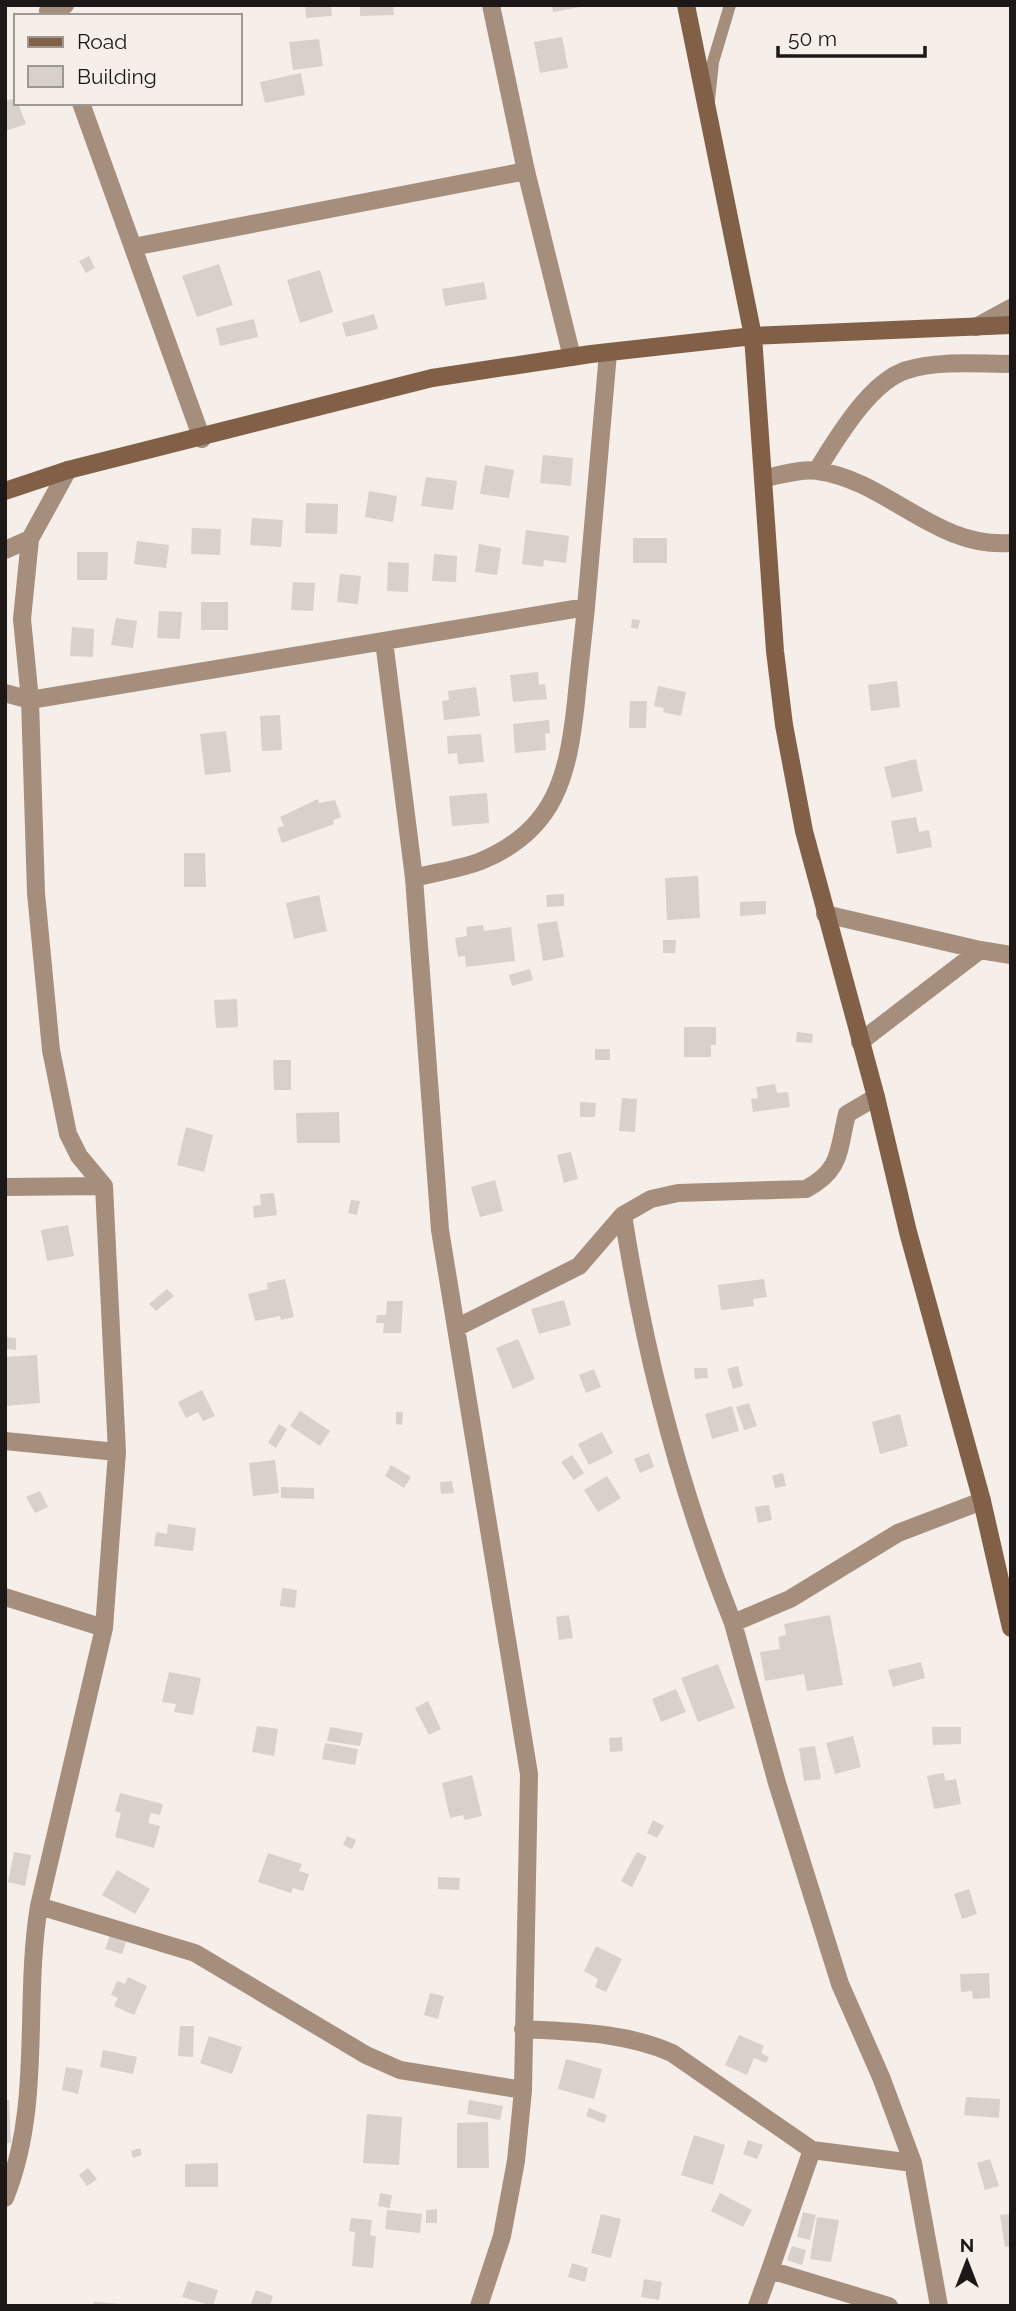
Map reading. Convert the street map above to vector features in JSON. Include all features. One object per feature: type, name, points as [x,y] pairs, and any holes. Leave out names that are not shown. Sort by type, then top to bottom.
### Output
[{"type":"street","points":[[491,5],[526,172],[572,357]]},
{"type":"street","points":[[686,5],[753,336],[775,651],[784,725],[804,831],[876,1097],[908,1232],[982,1501],[1011,1629]]},
{"type":"street","points":[[82,105],[202,439]]},
{"type":"street","points":[[133,247],[526,172]]},
{"type":"street","points":[[976,327],[1011,308]]},
{"type":"street","points":[[5,491],[68,470],[202,439],[432,379],[572,357],[753,336],[1011,325]]},
{"type":"street","points":[[414,878],[481,861],[526,835],[547,810],[561,786],[570,757],[608,353]]},
{"type":"street","points":[[817,470],[846,425],[877,391],[905,370],[947,363],[1011,364]]},
{"type":"street","points":[[5,2198],[25,2132],[33,1939],[38,1906],[104,1628],[117,1452],[104,1186],[79,1156],[68,1134],[51,1050],[36,893],[30,699],[22,619],[30,538],[68,470]]},
{"type":"street","points":[[765,478],[817,470],[859,485],[967,541],[989,545],[1011,543]]},
{"type":"street","points":[[5,550],[30,538]]},
{"type":"street","points":[[5,694],[30,699],[586,607]]},
{"type":"street","points":[[384,641],[414,878],[440,1230],[528,1773],[523,2090],[516,2161],[502,2236],[479,2306]]},
{"type":"street","points":[[825,914],[1011,955]]},
{"type":"street","points":[[860,1042],[980,950]]},
{"type":"street","points":[[456,1328],[579,1266],[623,1216],[651,1199],[678,1193],[806,1189],[824,1179],[835,1167],[847,1114],[876,1097]]},
{"type":"street","points":[[5,1187],[104,1186]]},
{"type":"street","points":[[623,1216],[638,1314],[668,1436],[706,1555],[733,1623],[777,1783],[840,1984],[881,2077],[913,2163],[939,2306]]},
{"type":"street","points":[[5,1441],[117,1452]]},
{"type":"street","points":[[733,1623],[790,1599],[898,1533],[982,1501]]},
{"type":"street","points":[[5,1597],[104,1628]]},
{"type":"street","points":[[38,1906],[195,1953],[366,2055],[400,2070],[523,2090]]},
{"type":"street","points":[[523,2029],[612,2035],[652,2044],[672,2053],[812,2150],[913,2163]]},
{"type":"street","points":[[757,2306],[812,2150]]},
{"type":"street","points":[[770,2270],[889,2306]]},
{"type":"lane","points":[[707,110],[713,62],[730,5]]},
{"type":"building","points":[[305,5],[331,5],[332,16],[306,18]]},
{"type":"building","points":[[360,5],[393,5],[394,15],[360,16]]},
{"type":"building","points":[[552,5],[580,5],[580,7],[553,12]]},
{"type":"building","points":[[562,37],[568,68],[540,73],[534,42]]},
{"type":"building","points":[[319,39],[323,66],[293,70],[289,42]]},
{"type":"building","points":[[301,73],[305,95],[265,103],[260,82]]},
{"type":"building","points":[[14,99],[14,105],[19,105],[26,124],[5,131],[5,101]]},
{"type":"building","points":[[89,256],[95,268],[86,273],[79,261]]},
{"type":"building","points":[[219,264],[233,305],[197,317],[182,276]]},
{"type":"building","points":[[320,270],[333,312],[300,323],[287,280]]},
{"type":"building","points":[[484,282],[487,299],[445,306],[442,289]]},
{"type":"building","points":[[374,314],[378,329],[346,337],[342,323]]},
{"type":"building","points":[[254,319],[258,337],[220,346],[216,328]]},
{"type":"building","points":[[543,455],[573,458],[571,486],[540,483]]},
{"type":"building","points":[[485,465],[514,470],[509,498],[480,494]]},
{"type":"building","points":[[426,477],[457,481],[453,510],[421,506]]},
{"type":"building","points":[[369,491],[397,496],[393,522],[365,517]]},
{"type":"building","points":[[306,503],[338,504],[337,534],[305,533]]},
{"type":"building","points":[[252,518],[283,520],[281,547],[250,545]]},
{"type":"building","points":[[192,528],[221,529],[220,555],[191,554]]},
{"type":"building","points":[[526,530],[569,536],[566,563],[544,560],[543,567],[522,564]]},
{"type":"building","points":[[633,538],[667,538],[667,563],[633,563]]},
{"type":"building","points":[[137,541],[169,545],[166,568],[134,564]]},
{"type":"building","points":[[479,544],[501,548],[497,575],[475,572]]},
{"type":"building","points":[[77,552],[108,552],[107,580],[77,580]]},
{"type":"building","points":[[434,554],[457,556],[456,582],[432,581]]},
{"type":"building","points":[[388,562],[409,563],[408,592],[387,591]]},
{"type":"building","points":[[340,574],[361,576],[358,604],[337,602]]},
{"type":"building","points":[[293,582],[315,583],[313,611],[291,610]]},
{"type":"building","points":[[201,602],[228,602],[228,630],[201,630]]},
{"type":"building","points":[[159,611],[182,612],[180,639],[157,638]]},
{"type":"building","points":[[116,618],[137,621],[133,648],[111,645]]},
{"type":"building","points":[[632,619],[640,620],[638,629],[631,628]]},
{"type":"building","points":[[72,627],[94,629],[93,657],[70,656]]},
{"type":"building","points":[[538,672],[539,685],[545,684],[547,699],[513,702],[510,675]]},
{"type":"building","points":[[897,681],[900,707],[871,711],[868,685]]},
{"type":"building","points":[[658,686],[686,692],[681,716],[663,712],[664,708],[654,706]]},
{"type":"building","points":[[476,687],[480,716],[444,720],[442,701],[449,700],[448,691]]},
{"type":"building","points":[[630,701],[647,701],[646,728],[629,728]]},
{"type":"building","points":[[280,715],[282,750],[262,751],[260,716]]},
{"type":"building","points":[[549,720],[550,733],[545,734],[546,750],[515,753],[513,724]]},
{"type":"building","points":[[226,731],[231,772],[205,775],[200,734]]},
{"type":"building","points":[[481,734],[484,762],[458,764],[457,753],[448,754],[447,736]]},
{"type":"building","points":[[916,759],[923,791],[892,798],[884,767]]},
{"type":"building","points":[[487,793],[489,823],[452,826],[449,796]]},
{"type":"building","points":[[318,799],[319,803],[335,800],[341,817],[333,820],[334,824],[282,843],[277,828],[284,826],[280,817]]},
{"type":"building","points":[[916,817],[919,832],[929,830],[932,847],[897,854],[891,821]]},
{"type":"building","points":[[184,853],[205,853],[206,887],[184,887]]},
{"type":"building","points":[[698,876],[700,918],[667,920],[665,878]]},
{"type":"building","points":[[564,894],[564,906],[547,907],[546,895]]},
{"type":"building","points":[[319,895],[327,931],[294,939],[286,903]]},
{"type":"building","points":[[766,901],[766,914],[740,916],[740,902]]},
{"type":"building","points":[[557,921],[564,957],[543,961],[537,924]]},
{"type":"building","points":[[483,925],[484,931],[511,927],[515,961],[466,967],[465,956],[458,957],[455,938],[467,936],[466,927]]},
{"type":"building","points":[[663,940],[676,940],[675,953],[663,953]]},
{"type":"building","points":[[530,969],[533,980],[512,986],[509,975]]},
{"type":"building","points":[[237,999],[238,1027],[216,1028],[214,1000]]},
{"type":"building","points":[[684,1027],[716,1027],[716,1045],[711,1045],[711,1057],[684,1057]]},
{"type":"building","points":[[797,1032],[813,1034],[812,1043],[796,1042]]},
{"type":"building","points":[[595,1049],[610,1049],[610,1060],[595,1060]]},
{"type":"building","points":[[273,1060],[291,1060],[291,1090],[274,1090]]},
{"type":"building","points":[[775,1084],[777,1093],[788,1092],[790,1107],[753,1112],[751,1099],[758,1098],[756,1087]]},
{"type":"building","points":[[622,1098],[637,1099],[635,1132],[619,1131]]},
{"type":"building","points":[[580,1102],[596,1103],[595,1117],[580,1117]]},
{"type":"building","points":[[339,1112],[340,1143],[297,1143],[296,1113]]},
{"type":"building","points":[[186,1127],[213,1135],[204,1172],[177,1165]]},
{"type":"building","points":[[571,1152],[578,1179],[564,1183],[557,1155]]},
{"type":"building","points":[[495,1180],[503,1211],[480,1217],[471,1187]]},
{"type":"building","points":[[274,1193],[277,1215],[254,1218],[253,1206],[261,1205],[260,1194]]},
{"type":"building","points":[[351,1200],[360,1201],[357,1215],[348,1213]]},
{"type":"building","points":[[68,1225],[74,1256],[47,1261],[41,1230]]},
{"type":"building","points":[[285,1279],[294,1317],[281,1320],[280,1316],[255,1321],[248,1294],[268,1289],[267,1283]]},
{"type":"building","points":[[764,1279],[767,1297],[753,1299],[754,1306],[721,1310],[718,1285]]},
{"type":"building","points":[[167,1289],[174,1296],[156,1311],[149,1304]]},
{"type":"building","points":[[564,1300],[571,1325],[539,1334],[531,1309]]},
{"type":"building","points":[[387,1301],[403,1301],[401,1333],[383,1333],[384,1323],[376,1323],[377,1315],[386,1315]]},
{"type":"building","points":[[5,1337],[16,1338],[16,1350],[5,1349]]},
{"type":"building","points":[[518,1339],[535,1379],[513,1389],[496,1348]]},
{"type":"building","points":[[37,1355],[40,1403],[5,1406],[5,1357]]},
{"type":"building","points":[[738,1366],[743,1386],[733,1389],[727,1369]]},
{"type":"building","points":[[694,1368],[707,1368],[708,1378],[695,1379]]},
{"type":"building","points":[[594,1369],[601,1387],[586,1393],[579,1375]]},
{"type":"building","points":[[202,1390],[215,1416],[203,1421],[198,1412],[186,1418],[178,1402]]},
{"type":"building","points":[[749,1403],[757,1426],[744,1430],[736,1407]]},
{"type":"building","points":[[732,1406],[739,1431],[712,1439],[705,1414]]},
{"type":"building","points":[[300,1411],[330,1431],[320,1446],[290,1426]]},
{"type":"building","points":[[396,1412],[403,1412],[402,1425],[396,1424]]},
{"type":"building","points":[[900,1414],[908,1446],[880,1454],[872,1422]]},
{"type":"building","points":[[279,1424],[287,1429],[276,1448],[268,1443]]},
{"type":"building","points":[[602,1432],[613,1453],[589,1465],[578,1444]]},
{"type":"building","points":[[649,1453],[654,1467],[640,1473],[634,1459]]},
{"type":"building","points":[[572,1455],[584,1473],[574,1480],[561,1462]]},
{"type":"building","points":[[275,1460],[279,1493],[253,1496],[249,1463]]},
{"type":"building","points":[[391,1465],[411,1477],[404,1488],[385,1476]]},
{"type":"building","points":[[783,1473],[786,1486],[775,1488],[772,1476]]},
{"type":"building","points":[[607,1476],[621,1498],[598,1512],[584,1490]]},
{"type":"building","points":[[452,1481],[454,1493],[441,1494],[440,1482]]},
{"type":"building","points":[[281,1487],[314,1488],[314,1499],[281,1498]]},
{"type":"building","points":[[40,1491],[48,1507],[35,1513],[26,1497]]},
{"type":"building","points":[[769,1505],[772,1520],[758,1523],[755,1507]]},
{"type":"building","points":[[168,1524],[196,1528],[193,1551],[154,1546],[156,1532],[167,1534]]},
{"type":"building","points":[[282,1588],[297,1590],[295,1608],[280,1606]]},
{"type":"building","points":[[569,1615],[573,1638],[559,1640],[556,1617]]},
{"type":"building","points":[[830,1615],[843,1685],[807,1691],[804,1674],[765,1681],[760,1652],[780,1649],[778,1637],[786,1635],[784,1624]]},
{"type":"building","points":[[921,1662],[925,1678],[893,1687],[888,1670]]},
{"type":"building","points":[[718,1664],[735,1708],[698,1722],[681,1678]]},
{"type":"building","points":[[169,1672],[201,1678],[193,1715],[174,1712],[176,1704],[162,1702]]},
{"type":"building","points":[[676,1689],[686,1712],[661,1722],[652,1699]]},
{"type":"building","points":[[428,1701],[441,1729],[429,1735],[415,1708]]},
{"type":"building","points":[[257,1726],[278,1729],[274,1756],[252,1752]]},
{"type":"building","points":[[330,1727],[363,1733],[360,1746],[327,1741]]},
{"type":"building","points":[[932,1727],[961,1727],[961,1744],[933,1745]]},
{"type":"building","points":[[853,1736],[861,1767],[835,1774],[826,1743]]},
{"type":"building","points":[[622,1737],[623,1751],[610,1752],[609,1738]]},
{"type":"building","points":[[325,1743],[358,1749],[355,1765],[322,1759]]},
{"type":"building","points":[[815,1746],[821,1779],[804,1781],[799,1748]]},
{"type":"building","points":[[944,1773],[945,1781],[956,1779],[961,1804],[934,1809],[927,1776]]},
{"type":"building","points":[[472,1775],[482,1816],[465,1820],[463,1815],[450,1818],[442,1783]]},
{"type":"building","points":[[120,1793],[163,1804],[160,1815],[151,1813],[148,1823],[160,1826],[154,1848],[115,1837],[121,1813],[115,1811]]},
{"type":"building","points":[[653,1820],[664,1826],[657,1838],[647,1833]]},
{"type":"building","points":[[347,1836],[356,1840],[352,1849],[343,1845]]},
{"type":"building","points":[[14,1852],[31,1855],[25,1886],[8,1882]]},
{"type":"building","points":[[637,1852],[647,1857],[632,1887],[621,1881]]},
{"type":"building","points":[[268,1853],[302,1864],[299,1871],[309,1874],[303,1891],[293,1888],[291,1893],[258,1882]]},
{"type":"building","points":[[117,1870],[150,1889],[135,1914],[102,1895]]},
{"type":"building","points":[[438,1877],[460,1878],[459,1890],[438,1889]]},
{"type":"building","points":[[969,1889],[977,1914],[962,1919],[954,1894]]},
{"type":"building","points":[[110,1936],[126,1942],[122,1954],[105,1949]]},
{"type":"building","points":[[596,1946],[622,1959],[606,1992],[595,1987],[598,1979],[584,1971]]},
{"type":"building","points":[[989,1973],[990,1998],[973,1999],[972,1991],[961,1992],[960,1974]]},
{"type":"building","points":[[128,1977],[147,1986],[134,2015],[114,2006],[118,1998],[111,1995],[117,1981],[125,1984]]},
{"type":"building","points":[[430,1993],[444,1996],[438,2019],[424,2015]]},
{"type":"building","points":[[180,2026],[194,2026],[193,2057],[178,2056]]},
{"type":"building","points":[[739,2035],[764,2046],[761,2053],[769,2057],[766,2063],[754,2058],[747,2075],[725,2065]]},
{"type":"building","points":[[209,2036],[242,2047],[232,2074],[200,2063]]},
{"type":"building","points":[[103,2050],[137,2057],[133,2074],[100,2067]]},
{"type":"building","points":[[566,2059],[602,2069],[594,2099],[558,2089]]},
{"type":"building","points":[[66,2067],[83,2070],[78,2094],[62,2090]]},
{"type":"building","points":[[966,2097],[1000,2099],[999,2118],[964,2115]]},
{"type":"building","points":[[5,2100],[9,2100],[11,2143],[5,2143]]},
{"type":"building","points":[[469,2100],[503,2106],[500,2120],[467,2114]]},
{"type":"building","points":[[589,2108],[607,2115],[604,2123],[586,2116]]},
{"type":"building","points":[[367,2114],[402,2117],[399,2165],[363,2163]]},
{"type":"building","points":[[488,2122],[489,2168],[457,2168],[457,2123]]},
{"type":"building","points":[[694,2135],[725,2145],[713,2185],[681,2175]]},
{"type":"building","points":[[748,2140],[763,2145],[757,2159],[743,2154]]},
{"type":"building","points":[[140,2148],[142,2155],[133,2158],[131,2151]]},
{"type":"building","points":[[990,2159],[999,2186],[985,2190],[977,2163]]},
{"type":"building","points":[[218,2163],[218,2187],[185,2187],[185,2164]]},
{"type":"building","points":[[88,2168],[97,2179],[87,2186],[79,2175]]},
{"type":"building","points":[[380,2193],[392,2195],[390,2208],[378,2206]]},
{"type":"building","points":[[720,2193],[752,2210],[743,2227],[711,2211]]},
{"type":"building","points":[[437,2209],[437,2223],[426,2223],[426,2210]]},
{"type":"building","points":[[387,2210],[422,2214],[420,2233],[385,2229]]},
{"type":"building","points":[[803,2212],[816,2215],[810,2240],[797,2237]]},
{"type":"building","points":[[601,2214],[621,2219],[611,2258],[591,2253]]},
{"type":"building","points":[[1011,2214],[1011,2246],[1005,2247],[1000,2215]]},
{"type":"building","points":[[817,2217],[839,2220],[831,2262],[810,2259]]},
{"type":"building","points":[[351,2218],[372,2220],[370,2235],[376,2236],[373,2268],[352,2266],[355,2232],[349,2231]]},
{"type":"building","points":[[792,2246],[806,2250],[802,2265],[787,2260]]},
{"type":"building","points":[[572,2263],[588,2268],[585,2282],[568,2277]]},
{"type":"building","points":[[644,2279],[662,2282],[659,2300],[641,2297]]},
{"type":"building","points":[[188,2281],[218,2290],[213,2306],[182,2297]]},
{"type":"building","points":[[256,2290],[273,2296],[270,2306],[250,2306]]},
{"type":"building","points":[[94,2302],[120,2304],[120,2306],[93,2306]]}]
